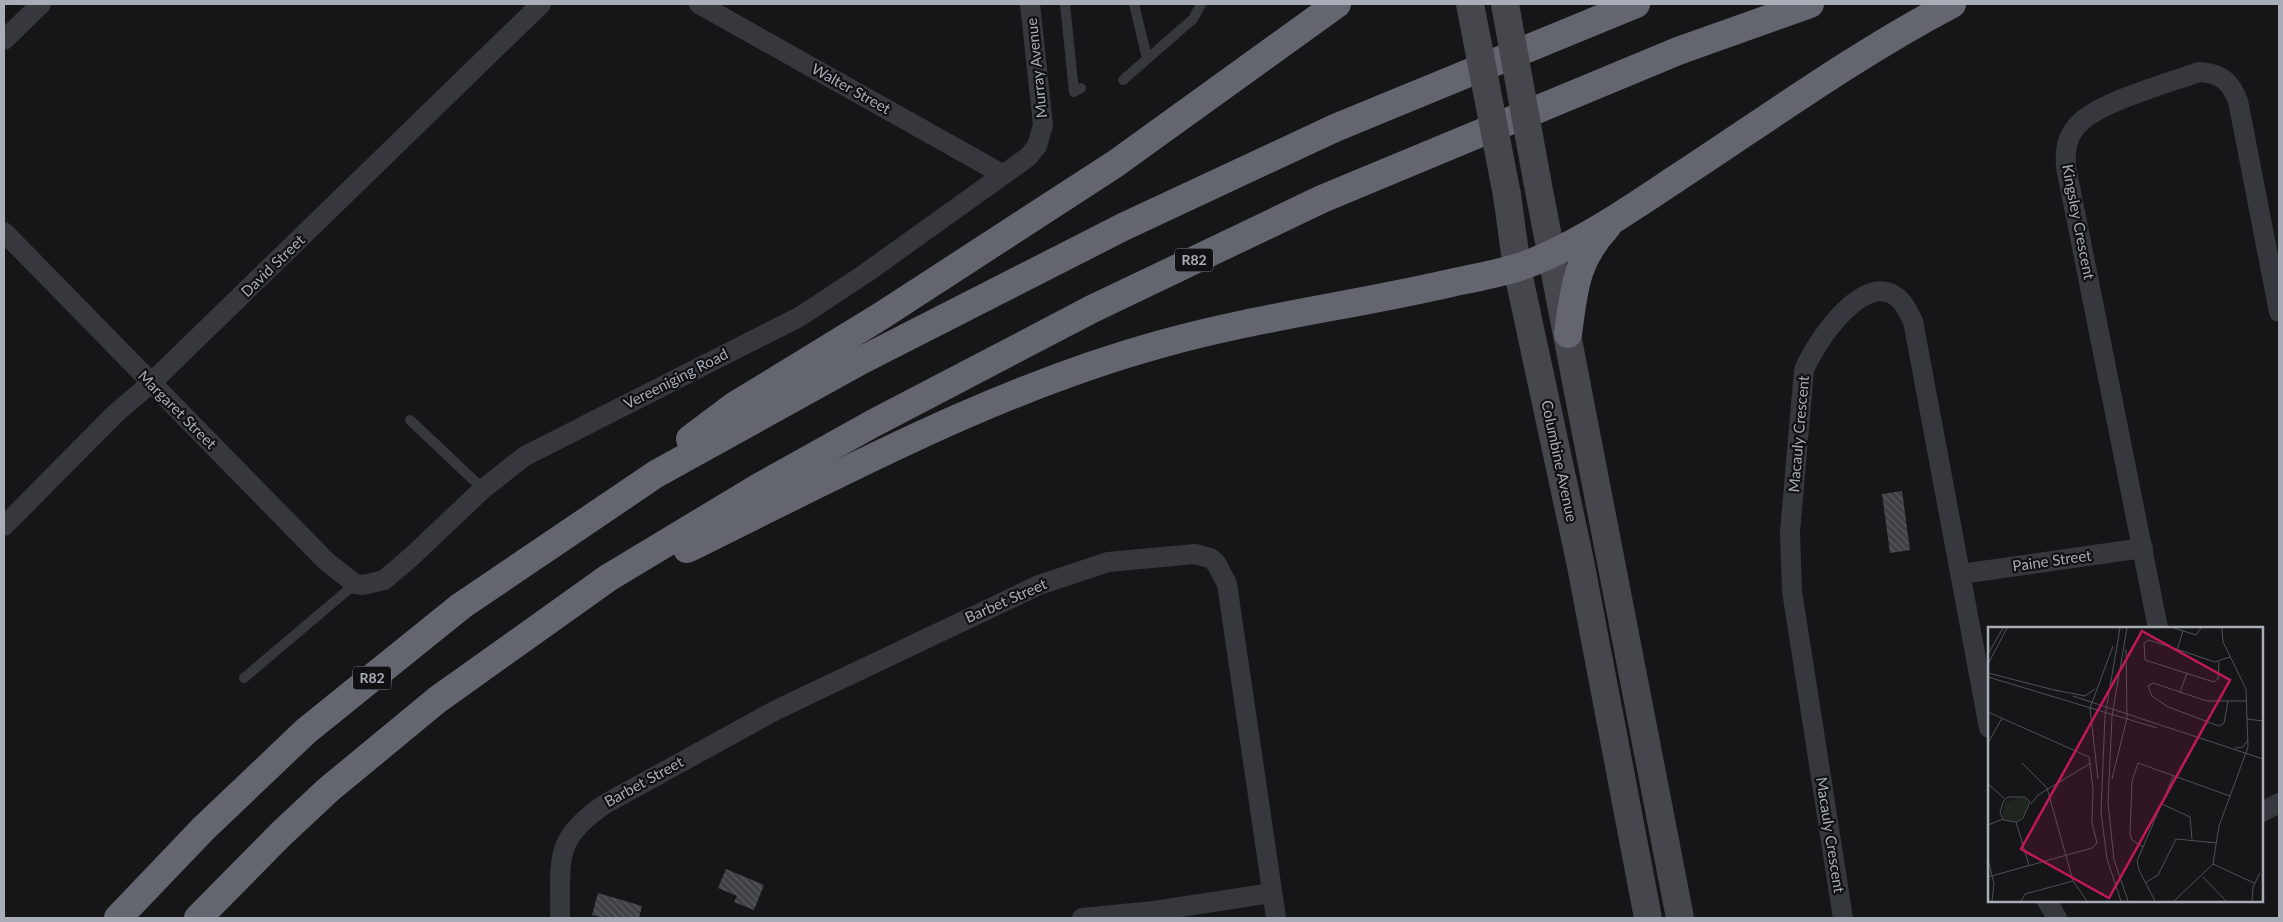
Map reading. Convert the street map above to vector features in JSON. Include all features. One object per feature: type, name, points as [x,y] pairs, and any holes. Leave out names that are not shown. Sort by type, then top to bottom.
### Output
[{"type":"highway","points":[[656,474],[694,434],[734,406],[881,316],[1115,164],[1337,4]]},
{"type":"highway","name":"R82","points":[[118,918],[203,829],[306,731],[461,606],[656,474],[862,360],[1123,227],[1335,128],[1636,4]]},
{"type":"highway","name":"R82","points":[[198,918],[281,834],[328,790],[437,700],[608,578],[759,487],[872,424],[1092,309],[1322,199],[1472,135],[1678,51],[1810,4]]},
{"type":"highway","points":[[608,578],[652,564],[685,550],[873,456],[957,418],[1035,385],[1106,360],[1163,343],[1222,329],[1428,288],[1517,268],[1552,252],[1617,217],[1873,48],[1952,4]]},
{"type":"highway","points":[[1568,334],[1574,288],[1580,264],[1592,245],[1617,217]]},
{"type":"main road","name":"Columbine Avenue","points":[[1470,4],[1507,195],[1517,268],[1580,561],[1648,918]]},
{"type":"main road","name":"Columbine Avenue","points":[[1505,4],[1537,180],[1680,918]]},
{"type":"street","points":[[4,40],[41,4]]},
{"type":"street","name":"David Street","points":[[4,526],[116,413],[150,384],[541,4]]},
{"type":"street","name":"Walter Street","points":[[699,4],[1002,174]]},
{"type":"street","name":"Murray Avenue","points":[[1002,174],[1028,157],[1038,146],[1042,137],[1043,125],[1030,4]]},
{"type":"street","name":"Kingsley Crescent","points":[[2158,627],[2066,167],[2068,141],[2076,126],[2094,112],[2200,72],[2217,75],[2229,82],[2238,101],[2279,312]]},
{"type":"street","name":"Vereeniging Road","points":[[355,584],[363,585],[384,580],[483,489],[525,456],[801,316],[866,273],[1002,174]]},
{"type":"street","name":"Margaret Street","points":[[4,232],[150,384],[326,561],[355,584]]},
{"type":"street","name":"Macauly Crescent","points":[[1842,918],[1794,601],[1789,550],[1804,370],[1816,346],[1839,318],[1859,298],[1868,294],[1885,291],[1892,294],[1901,300],[1912,321],[1988,723]]},
{"type":"street","name":"Paine Street","points":[[1960,574],[2142,548]]},
{"type":"street","name":"Barbet Street","points":[[560,918],[561,862],[565,844],[572,830],[584,818],[605,804],[776,710],[1008,598],[1108,562],[1182,554],[1195,554],[1210,558],[1221,569],[1228,584],[1276,918]]},
{"type":"street","points":[[2263,811],[2279,803]]},
{"type":"street","points":[[1082,918],[1154,911],[1272,893]]},
{"type":"street","points":[[2048,902],[2057,918]]},
{"type":"lane","points":[[1065,4],[1074,92],[1081,88]]},
{"type":"lane","points":[[1134,4],[1146,58]]},
{"type":"lane","points":[[1123,80],[1193,19],[1201,4]]},
{"type":"lane","points":[[410,420],[483,489]]},
{"type":"lane","points":[[244,678],[355,584]]},
{"type":"building","points":[[1902,491],[1910,550],[1890,553],[1882,494]]},
{"type":"building","points":[[726,869],[764,885],[754,910],[734,902],[737,896],[718,888]]},
{"type":"building","points":[[598,893],[642,906],[639,918],[603,918],[592,915]]}]
